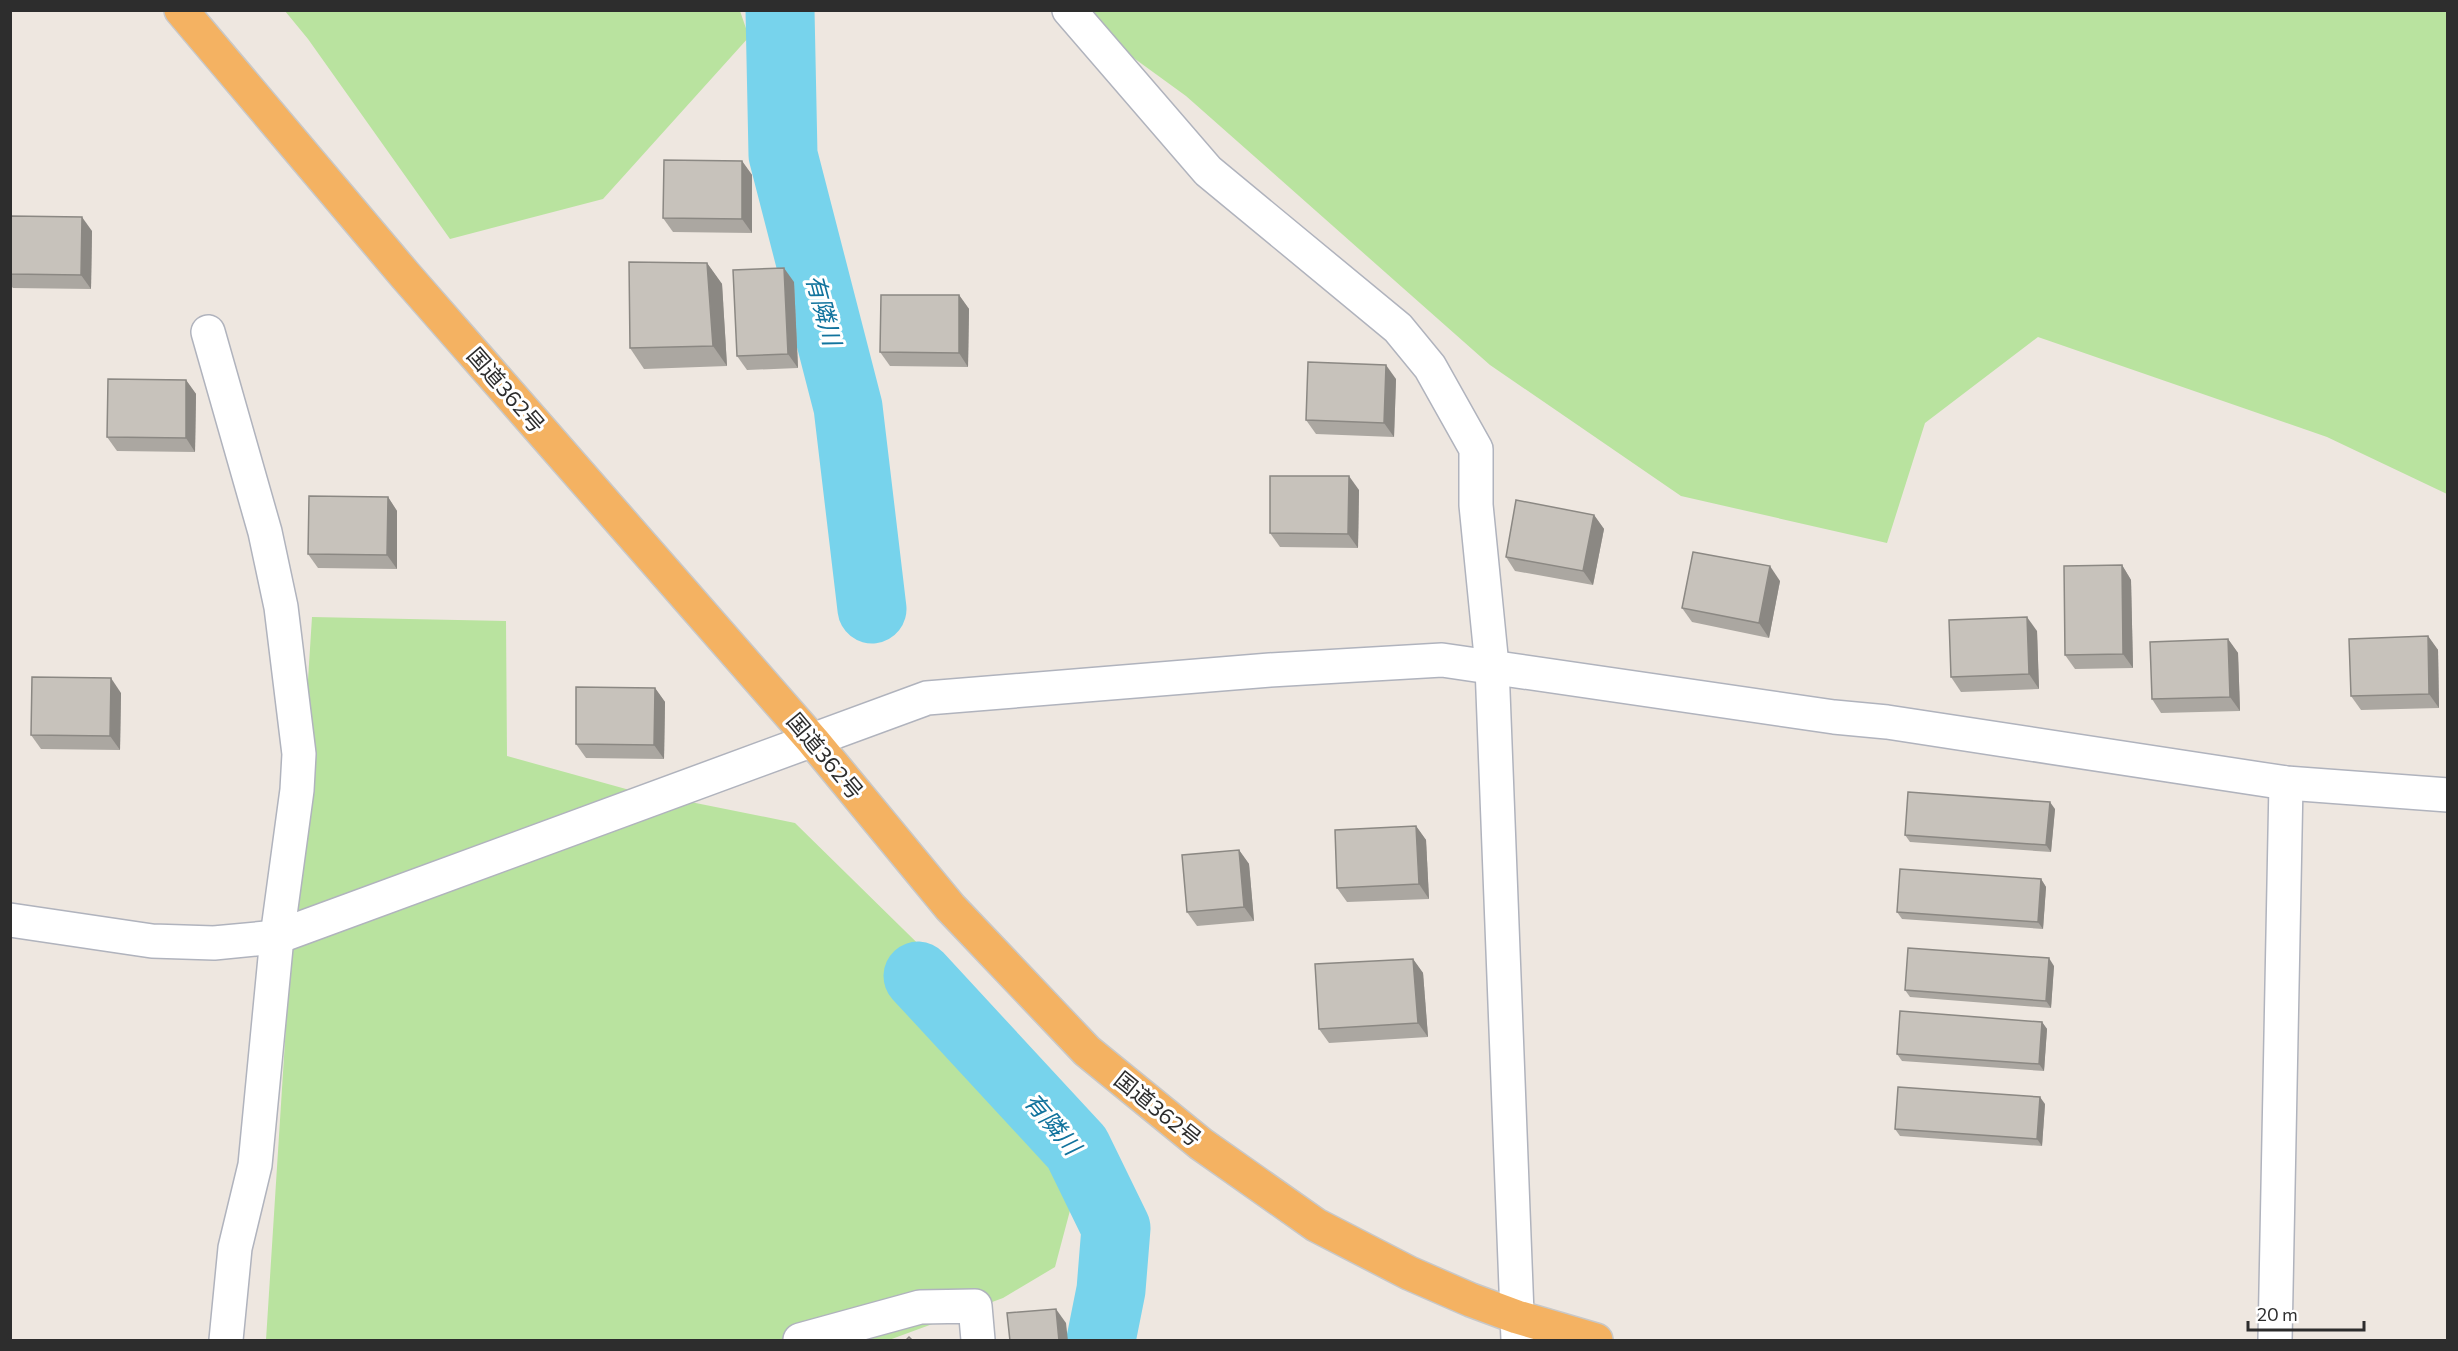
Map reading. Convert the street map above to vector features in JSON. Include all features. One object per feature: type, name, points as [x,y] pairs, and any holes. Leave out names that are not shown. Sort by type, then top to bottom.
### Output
[{"type":"highway","name":"国道362号","points":[[181,10],[405,275],[813,741],[950,907],[1087,1051],[1201,1144],[1316,1225],[1409,1273],[1471,1300],[1518,1329],[1596,1341]]},
{"type":"street","points":[[1069,10],[1209,171],[1398,328],[1430,367],[1476,449],[1476,505],[1492,666],[1518,1329]]},
{"type":"street","points":[[208,332],[265,532],[281,607],[299,754],[297,790],[277,937],[255,1165],[235,1248],[226,1341]]},
{"type":"street","points":[[10,920],[152,941],[214,943],[277,937],[927,698],[1270,670],[1442,660],[1834,717],[1887,722],[2286,783],[2448,795]]},
{"type":"street","points":[[2275,1341],[2286,783]]},
{"type":"street","points":[[800,1341],[920,1307],[975,1306],[978,1341]]},
{"type":"green space","points":[[285,11],[740,11],[749,37],[603,199],[450,239],[308,39]]},
{"type":"green space","points":[[1069,11],[2447,11],[2447,494],[2327,437],[2038,337],[1925,423],[1887,543],[1681,496],[1490,365],[1186,96]]},
{"type":"green space","points":[[312,617],[506,621],[507,756],[626,789],[795,823],[956,981],[1089,1139],[1055,1267],[1003,1298],[889,1340],[266,1340]]},
{"type":"building","points":[[664,160],[742,161],[742,219],[663,218]]},
{"type":"building","points":[[10,216],[82,217],[81,275],[10,274]]},
{"type":"building","points":[[629,262],[707,263],[713,346],[630,348]]},
{"type":"building","points":[[784,268],[788,354],[737,356],[733,270]]},
{"type":"building","points":[[881,295],[959,295],[959,353],[880,352]]},
{"type":"building","points":[[1308,362],[1386,365],[1384,423],[1306,420]]},
{"type":"building","points":[[108,379],[186,380],[186,438],[107,437]]},
{"type":"building","points":[[1270,476],[1349,476],[1348,534],[1270,533]]},
{"type":"building","points":[[309,496],[388,497],[387,555],[308,554]]},
{"type":"building","points":[[1516,500],[1594,515],[1583,571],[1506,557]]},
{"type":"building","points":[[1693,552],[1770,566],[1759,623],[1682,608]]},
{"type":"building","points":[[2122,565],[2123,654],[2065,655],[2064,566]]},
{"type":"building","points":[[2027,617],[2029,674],[1951,677],[1949,620]]},
{"type":"building","points":[[2428,636],[2429,694],[2351,696],[2349,639]]},
{"type":"building","points":[[2228,639],[2230,697],[2152,699],[2150,642]]},
{"type":"building","points":[[32,677],[111,678],[110,736],[31,735]]},
{"type":"building","points":[[576,687],[655,688],[654,745],[576,744]]},
{"type":"building","points":[[1908,792],[2050,802],[2046,845],[1905,835]]},
{"type":"building","points":[[1416,826],[1419,884],[1337,888],[1335,830]]},
{"type":"building","points":[[1239,850],[1244,907],[1187,912],[1182,855]]},
{"type":"building","points":[[1900,869],[2041,879],[2038,922],[1897,912]]},
{"type":"building","points":[[1908,948],[2049,958],[2046,1001],[1905,990]]},
{"type":"building","points":[[1413,959],[1418,1023],[1319,1029],[1315,964]]},
{"type":"building","points":[[1900,1011],[2042,1022],[2039,1064],[1897,1054]]},
{"type":"building","points":[[1898,1087],[2040,1097],[2037,1139],[1895,1129]]},
{"type":"building","points":[[1056,1309],[1059,1341],[1010,1341],[1007,1313]]},
{"type":"waterway","name":"有隣川","points":[[780,10],[783,155],[848,407],[872,609]]},
{"type":"waterway","name":"有隣川","points":[[918,976],[1077,1148],[1116,1228],[1111,1290],[1101,1340]]}]
